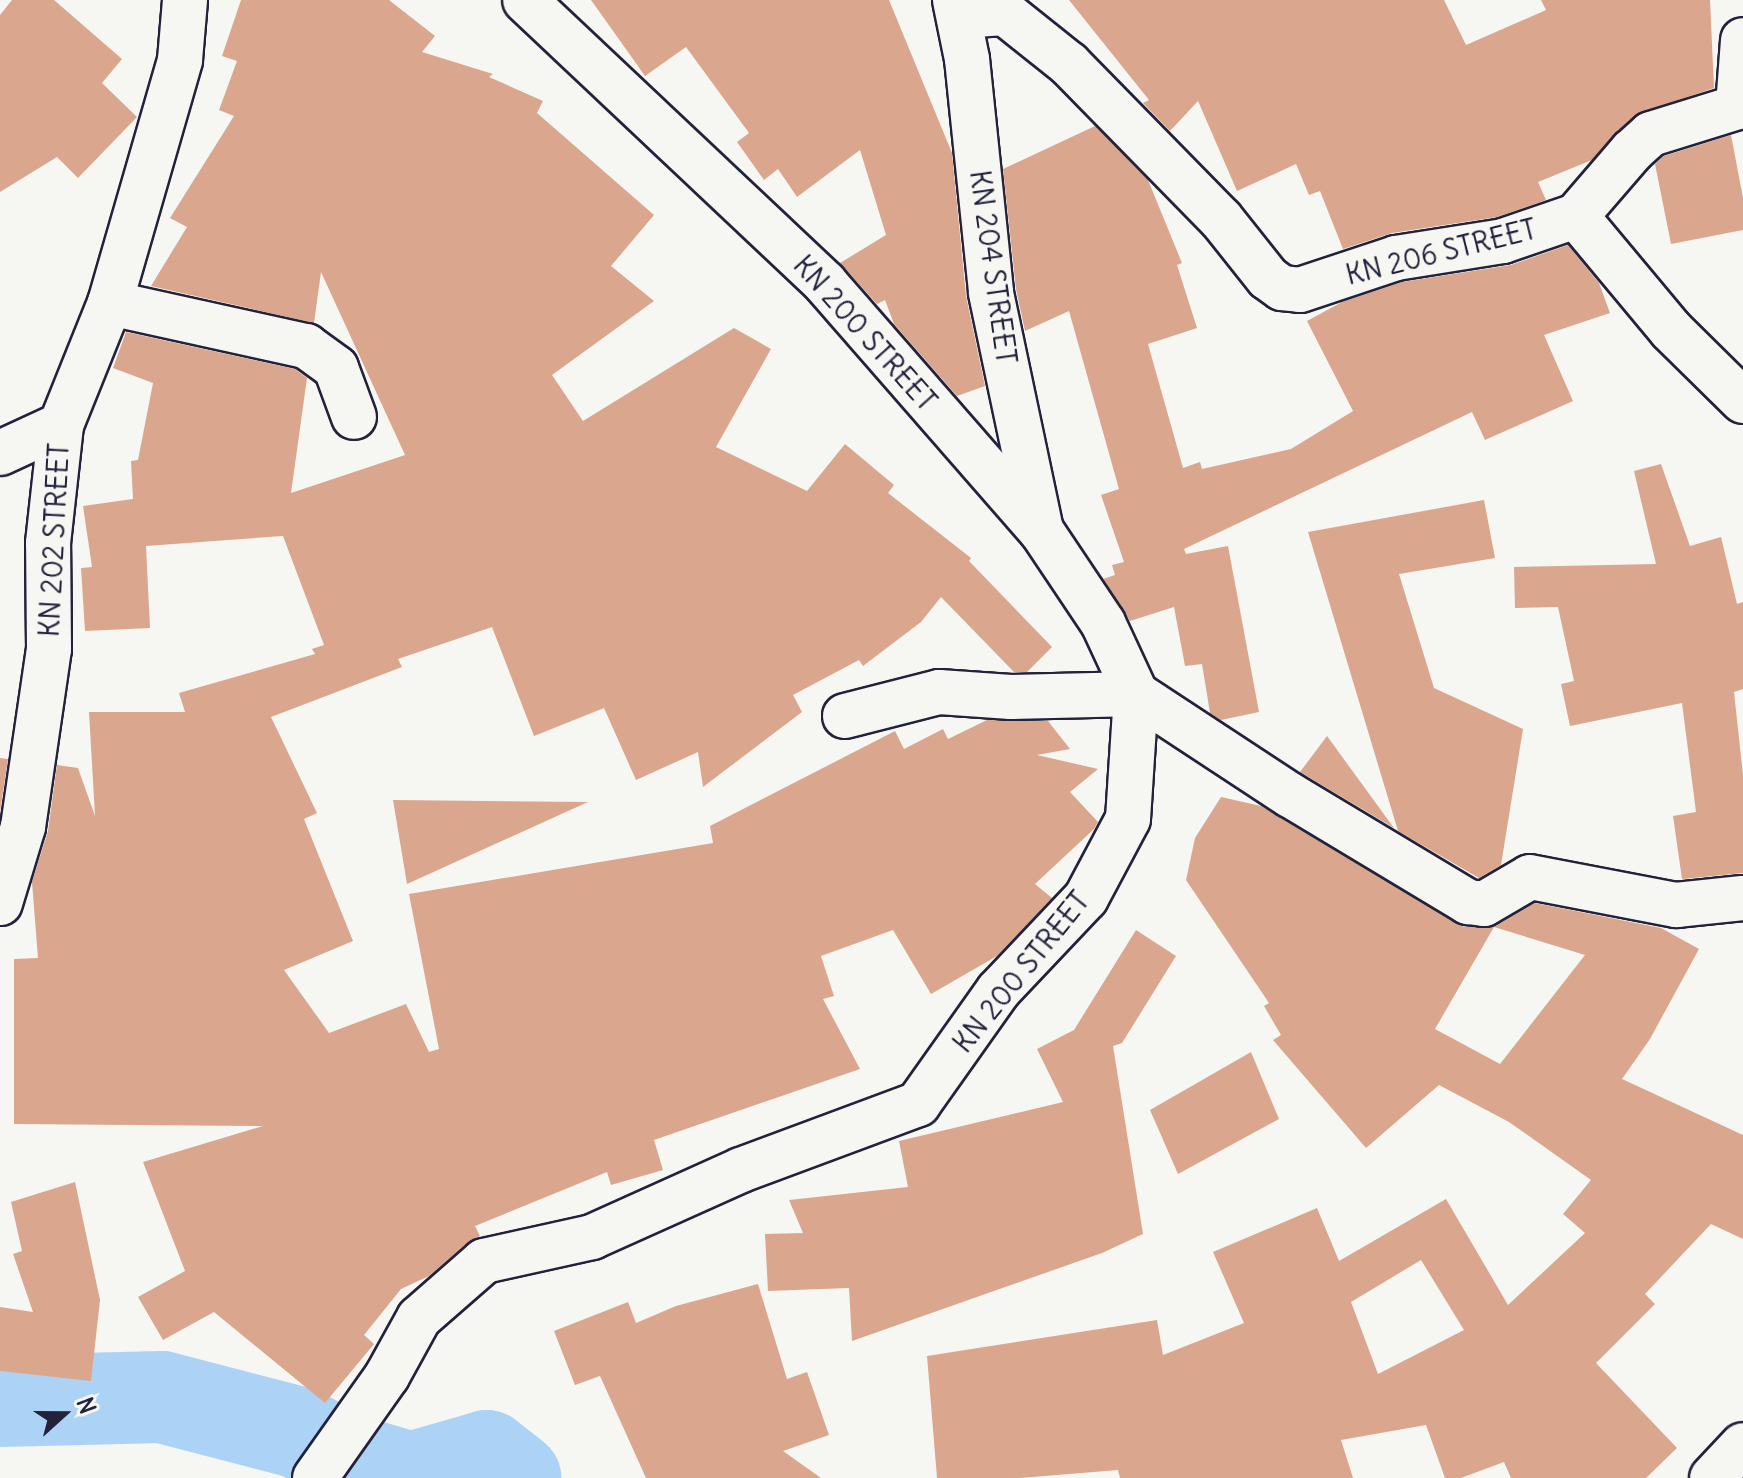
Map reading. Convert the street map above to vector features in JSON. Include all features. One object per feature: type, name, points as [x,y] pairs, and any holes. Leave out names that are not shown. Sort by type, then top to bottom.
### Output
[{"type":"street","name":"KN 202 STREET","points":[[0,903],[23,827],[49,649],[48,543],[61,425],[110,303],[180,60],[185,0]]},
{"type":"street","name":"KN 200 STREET","points":[[315,1478],[387,1376],[419,1318],[484,1261],[592,1237],[741,1170],[918,1104],[998,991],[1086,898],[1128,819],[1136,694],[1103,623],[1042,532],[825,283],[525,0]]},
{"type":"street","name":"KN 204 STREET","points":[[957,8],[991,293],[1042,532]]},
{"type":"street","name":"KN 206 STREET","points":[[957,8],[1005,13],[1069,64],[1221,219],[1252,260],[1282,288],[1300,290],[1396,258],[1503,241],[1576,216]]},
{"type":"street","points":[[1743,40],[1738,107],[1651,134],[1632,151],[1576,216],[1671,330],[1743,401]]},
{"type":"street","points":[[110,303],[306,346],[336,368],[354,417]]},
{"type":"street","points":[[0,453],[61,425]]},
{"type":"street","points":[[845,716],[939,692],[1011,697],[1136,694],[1290,795],[1468,902],[1484,904],[1530,877],[1676,905],[1743,898]]},
{"type":"street","points":[[1712,1478],[1743,1445]]},
{"type":"building","points":[[12,0],[54,0],[122,59],[102,83],[137,117],[78,178],[57,157],[0,192],[0,15]]},
{"type":"building","points":[[241,0],[389,0],[435,36],[422,52],[493,74],[489,77],[543,101],[537,113],[654,215],[611,266],[654,301],[552,375],[583,421],[734,328],[771,349],[716,447],[807,491],[845,444],[894,485],[888,493],[971,558],[969,561],[1052,647],[1027,672],[1014,672],[941,597],[921,622],[863,666],[859,660],[793,695],[802,712],[703,787],[698,752],[636,780],[604,708],[534,736],[492,627],[398,659],[402,667],[271,717],[317,813],[304,819],[353,941],[284,970],[329,1033],[406,1004],[429,1052],[439,1049],[409,894],[713,843],[710,826],[895,731],[904,749],[943,729],[948,739],[987,720],[1048,721],[1070,749],[1037,755],[1098,769],[1070,792],[1098,822],[1035,884],[1052,898],[997,956],[931,994],[893,930],[821,956],[834,996],[823,999],[860,1069],[654,1140],[663,1170],[611,1185],[607,1172],[475,1226],[480,1236],[468,1242],[429,1276],[401,1289],[364,1335],[374,1344],[325,1403],[214,1312],[163,1340],[138,1297],[185,1271],[143,1162],[263,1126],[14,1124],[14,959],[38,958],[32,882],[48,831],[57,765],[78,768],[95,816],[89,712],[185,712],[179,693],[315,654],[312,649],[324,645],[283,536],[146,546],[150,628],[85,631],[81,568],[92,567],[83,506],[133,499],[131,461],[138,460],[153,383],[113,368],[126,332],[295,369],[307,378],[291,493],[405,455],[321,272],[314,323],[151,286],[187,227],[170,218],[234,116],[219,110],[237,61],[222,56]]},
{"type":"building","points":[[591,0],[889,0],[952,153],[966,296],[985,386],[957,396],[894,324],[885,300],[877,304],[840,263],[886,235],[860,150],[797,197],[778,169],[764,180],[737,142],[749,133],[686,47],[645,76]]},
{"type":"building","points":[[1069,0],[1444,0],[1466,45],[1546,10],[1541,0],[1710,0],[1714,88],[1635,115],[1592,160],[1538,182],[1546,200],[1497,217],[1392,233],[1343,249],[1320,191],[1309,195],[1296,164],[1237,191],[1198,101],[1170,131],[1143,103],[1149,100]]},
{"type":"building","points":[[1095,126],[1148,180],[1182,263],[1177,265],[1197,328],[1148,344],[1183,468],[1200,462],[1202,469],[1291,449],[1353,411],[1307,321],[1342,302],[1402,282],[1511,265],[1568,245],[1599,283],[1610,313],[1544,335],[1573,401],[1485,440],[1472,412],[1184,549],[1186,554],[1228,546],[1259,712],[1221,720],[1210,713],[1202,664],[1185,666],[1174,607],[1130,621],[1103,579],[1115,575],[1112,565],[1124,562],[1101,495],[1119,489],[1069,311],[1025,331],[1016,289],[1003,169]]},
{"type":"building","points":[[1731,135],[1743,198],[1743,230],[1671,244],[1655,164],[1664,156]]},
{"type":"building","points":[[1661,464],[1690,546],[1721,537],[1737,604],[1743,602],[1743,689],[1734,692],[1743,775],[1743,873],[1682,879],[1673,816],[1696,812],[1682,703],[1570,726],[1561,684],[1574,681],[1558,607],[1515,608],[1514,567],[1656,564],[1634,471]]},
{"type":"building","points":[[1484,500],[1495,558],[1399,574],[1434,688],[1523,729],[1501,865],[1479,878],[1398,831],[1308,532]]},
{"type":"building","points":[[1327,736],[1394,828],[1300,772]]},
{"type":"building","points":[[0,758],[8,759],[0,812]]},
{"type":"building","points":[[1221,797],[1261,806],[1464,927],[1496,926],[1535,903],[1661,928],[1699,949],[1650,1039],[1622,1079],[1743,1135],[1743,1239],[1711,1224],[1645,1294],[1655,1304],[1596,1363],[1677,1448],[1646,1478],[1511,1478],[1504,1462],[1461,1478],[1445,1478],[1426,1425],[1341,1440],[1353,1478],[1120,1478],[1118,1470],[1020,1478],[937,1478],[927,1356],[1157,1320],[1163,1355],[1244,1323],[1213,1252],[1317,1208],[1339,1261],[1446,1199],[1508,1305],[1585,1233],[1563,1214],[1591,1180],[1509,1122],[1439,1085],[1366,1148],[1273,1040],[1281,1035],[1264,1006],[1269,1003],[1186,880],[1195,838]],"holes":[[[1494,927],[1585,955],[1500,1064],[1435,1029]],[[1421,1260],[1464,1330],[1378,1374],[1351,1302]]]},
{"type":"building","points":[[393,800],[588,802],[407,884]]},
{"type":"building","points":[[1136,930],[1176,956],[1122,1043],[1113,1046],[1143,1234],[1102,1253],[852,1341],[849,1288],[768,1291],[765,1234],[803,1233],[789,1200],[908,1187],[899,1141],[1063,1102],[1037,1049],[1074,1030]]},
{"type":"building","points":[[1251,1052],[1279,1119],[1178,1174],[1150,1110]]},
{"type":"building","points":[[75,1182],[100,1300],[91,1381],[0,1371],[0,1307],[33,1312],[13,1254],[22,1251],[11,1202]]},
{"type":"building","points":[[758,1284],[787,1379],[807,1372],[829,1435],[783,1451],[821,1478],[646,1478],[600,1376],[575,1385],[554,1331],[628,1302],[636,1323],[676,1306]]},
{"type":"waterway","points":[[0,1401],[162,1397],[300,1433],[347,1459],[411,1478],[487,1456],[515,1478]]}]
